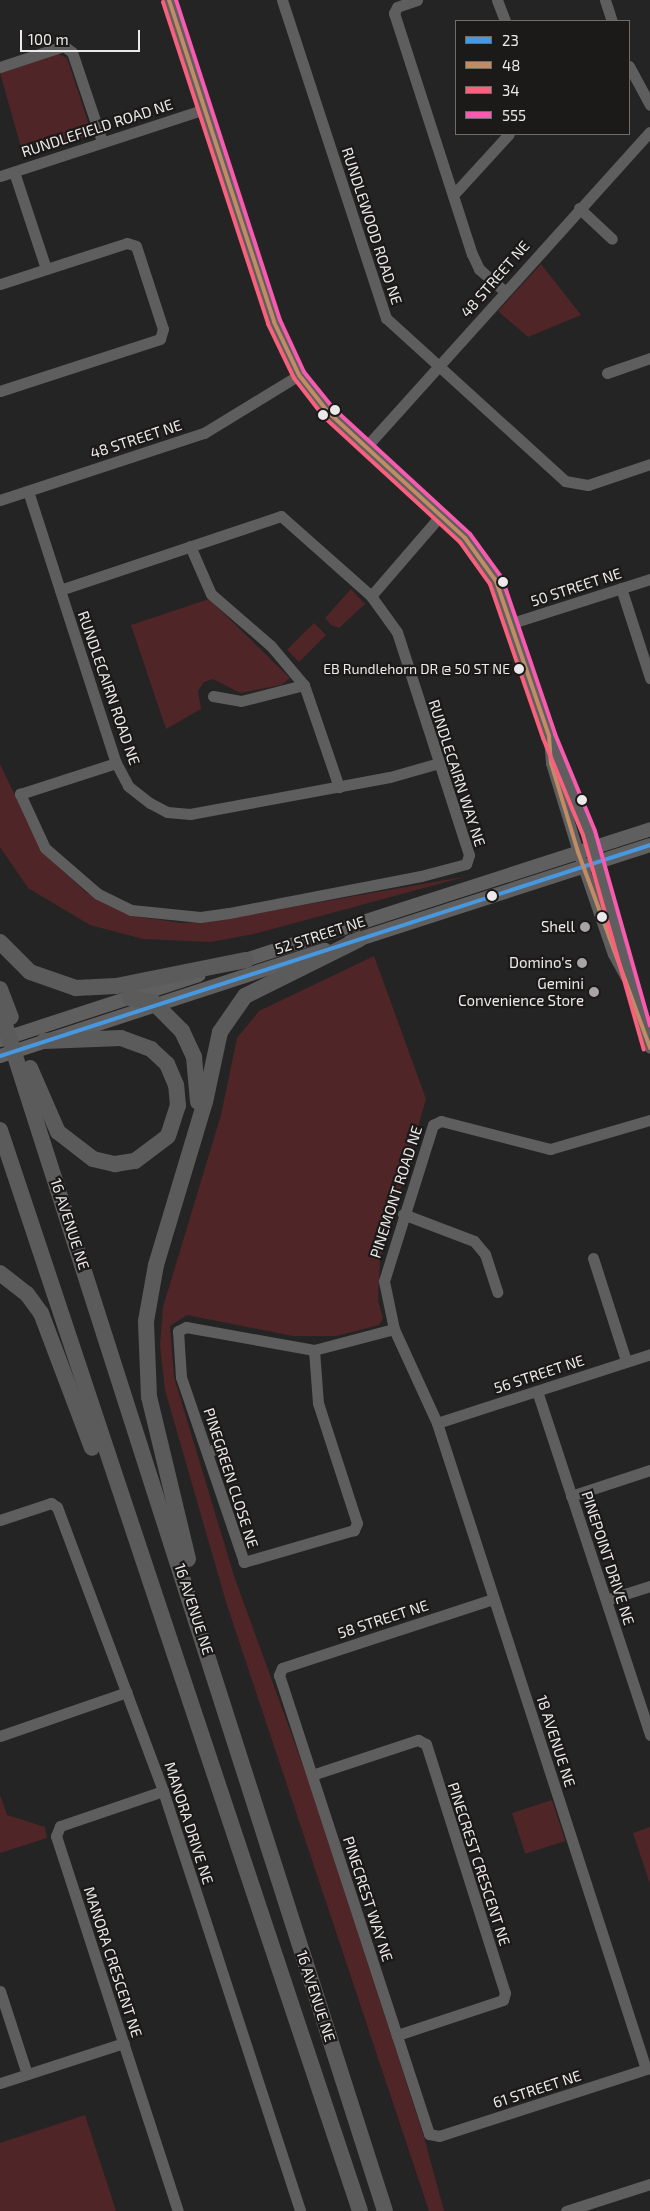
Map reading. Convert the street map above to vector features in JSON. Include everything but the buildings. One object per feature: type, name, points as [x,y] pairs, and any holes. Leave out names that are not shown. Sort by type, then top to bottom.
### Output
[{"type":"highway","points":[[197,1613],[152,1415],[145,1350],[156,1265],[196,1129],[220,1032],[236,1004],[256,989],[327,959],[360,939]]},
{"type":"highway","points":[[0,942],[30,972],[76,988],[116,986],[246,960]]},
{"type":"highway","points":[[0,989],[46,1110],[66,1140],[92,1159],[115,1164],[136,1161],[161,1145],[173,1126],[178,1100],[173,1074],[160,1056],[141,1043],[121,1038],[41,1035]]},
{"type":"highway","points":[[130,998],[156,1005],[176,1022],[191,1048],[199,1084],[196,1129]]},
{"type":"highway","name":"16 AVENUE NE","points":[[0,1009],[197,1613],[385,2211]]},
{"type":"highway","name":"16 AVENUE NE","points":[[0,1130],[152,1596],[266,1918],[360,2211]]},
{"type":"highway","points":[[0,1273],[27,1294],[47,1324],[131,1559],[152,1596]]},
{"type":"main road","name":"52 STREET NE","points":[[0,1056],[41,1035],[130,998],[650,829]]},
{"type":"main road","name":"52 STREET NE","points":[[0,1040],[41,1035],[156,1005],[650,845]]},
{"type":"street","points":[[170,0],[274,322],[299,374],[328,412],[440,516],[482,558],[512,623],[549,736],[598,861],[625,951],[629,981],[650,1048]]},
{"type":"street","name":"RUNDLEWOOD ROAD NE","points":[[282,0],[386,318],[436,369],[565,481],[588,485],[650,464]]},
{"type":"street","points":[[417,0],[397,7],[394,13],[480,269],[504,291]]},
{"type":"street","points":[[497,0],[505,20]]},
{"type":"street","points":[[606,0],[612,20]]},
{"type":"street","points":[[0,67],[64,46],[72,52],[102,141]]},
{"type":"street","points":[[630,68],[650,105]]},
{"type":"street","name":"RUNDLEFIELD ROAD NE","points":[[0,176],[204,108]]},
{"type":"street","name":"48 STREET NE","points":[[366,447],[504,291],[650,132]]},
{"type":"street","points":[[454,194],[508,135]]},
{"type":"street","points":[[14,172],[46,269]]},
{"type":"street","points":[[579,208],[612,239]]},
{"type":"street","points":[[0,284],[127,242],[136,246],[163,329],[160,339],[0,391]]},
{"type":"street","points":[[607,372],[650,358]]},
{"type":"street","name":"48 STREET NE","points":[[0,500],[204,433],[299,374]]},
{"type":"street","name":"RUNDLECAIRN ROAD NE","points":[[28,491],[116,762],[128,786],[150,803],[167,812],[190,814],[339,787],[439,763]]},
{"type":"street","name":"RUNDLECAIRN WAY NE","points":[[60,590],[280,516],[371,596],[397,632],[469,855],[466,864],[200,917],[131,910],[98,894],[45,848],[28,818],[20,794],[116,762]]},
{"type":"street","points":[[371,596],[440,516]]},
{"type":"street","points":[[190,546],[211,594],[271,646],[304,685],[339,787]]},
{"type":"street","name":"50 STREET NE","points":[[512,623],[650,579]]},
{"type":"street","points":[[621,588],[650,678]]},
{"type":"street","points":[[213,696],[241,701],[304,685]]},
{"type":"street","points":[[549,736],[551,763],[578,852],[613,954],[629,981]]},
{"type":"street","name":"PINEMONT ROAD NE","points":[[437,1423],[394,1329],[384,1281],[403,1214],[433,1125],[441,1121],[550,1149],[650,1120]]},
{"type":"street","points":[[403,1214],[474,1240],[485,1254],[497,1292]]},
{"type":"street","points":[[593,1258],[626,1361]]},
{"type":"street","name":"PINEGREEN CLOSE NE","points":[[314,1350],[318,1403],[357,1523],[354,1530],[244,1562],[178,1363],[178,1332],[186,1327],[314,1350],[394,1329]]},
{"type":"street","name":"56 STREET NE","points":[[437,1423],[650,1354]]},
{"type":"street","name":"PINEPOINT DRIVE NE","points":[[537,1391],[606,1600],[645,1704],[650,1735]]},
{"type":"street","name":"18 AVENUE NE","points":[[437,1423],[648,2068]]},
{"type":"street","points":[[207,1452],[221,1447]]},
{"type":"street","points":[[571,1496],[650,1470]]},
{"type":"street","name":"MANORA DRIVE NE","points":[[0,1520],[51,1503],[57,1507],[163,1791],[296,2210]]},
{"type":"street","points":[[606,1600],[650,1586]]},
{"type":"street","name":"58 STREET NE","points":[[282,1668],[493,1599]]},
{"type":"street","name":"PINECREST WAY NE","points":[[282,1668],[280,1675],[312,1775],[429,2134],[433,2136]]},
{"type":"street","points":[[0,1736],[127,1692]]},
{"type":"street","name":"PINECREST CRESCENT NE","points":[[312,1775],[418,1740],[426,1744],[505,1993],[503,2000],[397,2035]]},
{"type":"street","name":"MANORA CRESCENT NE","points":[[163,1791],[60,1826],[56,1836],[178,2211]]},
{"type":"street","points":[[0,1992],[27,2074]]},
{"type":"street","points":[[0,2083],[124,2043]]},
{"type":"street","name":"61 STREET NE","points":[[433,2136],[648,2068]]},
{"type":"street","points":[[568,2211],[650,2184]]},
{"type":"shaded area","points":[[58,54],[67,58],[90,128],[84,137],[24,158],[0,73]]},
{"type":"shaded area","points":[[541,264],[581,315],[528,337],[498,311]]},
{"type":"shaded area","points":[[351,589],[365,604],[339,628],[331,625],[325,618]]},
{"type":"shaded area","points":[[209,599],[290,678],[281,685],[240,693],[213,679],[204,682],[198,691],[201,709],[166,729],[131,625]]},
{"type":"shaded area","points":[[314,623],[326,635],[299,662],[287,650]]},
{"type":"shaded area","points":[[0,764],[42,852],[87,893],[140,917],[182,923],[213,921],[468,876],[254,934],[211,942],[143,939],[90,925],[28,888],[0,847]]},
{"type":"shaded area","points":[[374,956],[426,1099],[380,1260],[378,1301],[383,1318],[379,1325],[336,1336],[293,1336],[187,1315],[170,1326],[174,1377],[234,1576],[310,1785],[424,2137],[444,2211],[429,2211],[226,1602],[165,1390],[160,1346],[163,1307],[221,1115],[237,1038],[259,1011]]},
{"type":"shaded area","points":[[0,1795],[7,1815],[45,1827],[47,1838],[0,1853]]},
{"type":"shaded area","points":[[552,1800],[565,1841],[525,1854],[512,1813]]},
{"type":"shaded area","points":[[650,1827],[650,1884],[633,1833]]},
{"type":"shaded area","points":[[85,2115],[116,2211],[0,2211],[0,2143]]},
{"type":"transit line","name":"48","points":[[169,0],[274,322],[299,375],[328,412],[465,538],[496,581],[549,736],[551,763],[578,852],[650,1048]]},
{"type":"transit line","name":"555","points":[[176,0],[280,320],[304,372],[333,408],[470,534],[502,578],[555,734],[595,831],[650,1025]]},
{"type":"transit line","name":"34","points":[[163,2],[268,324],[294,378],[324,417],[460,542],[490,584],[543,738],[583,835],[644,1050]]},
{"type":"transit line","name":"23","points":[[0,1056],[650,845]]},
{"type":"place","name":"EB Rundlehorn DR @ 50 ST NE","points":[[519,669]]},
{"type":"place","name":"Shell","points":[[585,927]]},
{"type":"place","name":"Domino's","points":[[582,963]]},
{"type":"place","name":"Gemini Convenience Store","points":[[594,992]]}]
